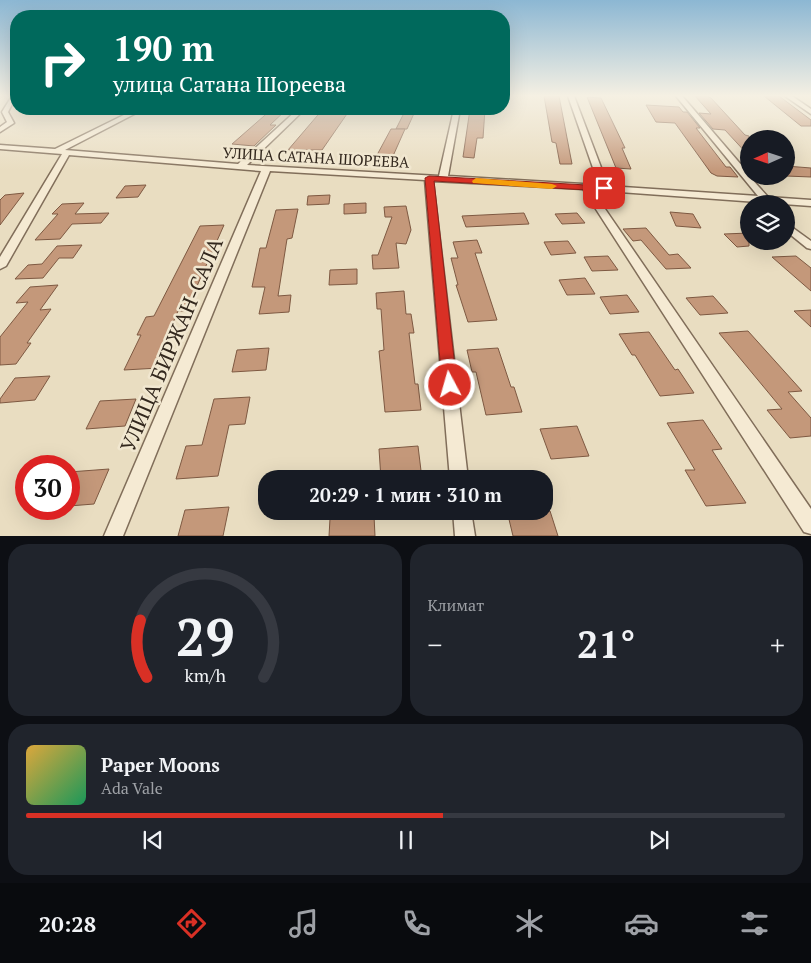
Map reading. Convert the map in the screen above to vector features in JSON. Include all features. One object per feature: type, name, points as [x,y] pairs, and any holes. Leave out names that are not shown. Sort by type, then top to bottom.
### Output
[{"type":"street","points":[[0,130],[10,123],[9,121]]},
{"type":"street","points":[[55,152],[117,121]]},
{"type":"street","points":[[240,168],[289,121]]},
{"type":"street","points":[[443,178],[455,121]]},
{"type":"street","points":[[580,121],[604,188]]},
{"type":"street","points":[[698,121],[755,195]]},
{"type":"street","name":"УЛИЦА САТАНА ШОРЕЕВА","points":[[0,147],[240,168],[443,178],[587,189],[604,188],[740,199]]},
{"type":"street","points":[[0,266],[66,154]]},
{"type":"street","name":"УЛИЦА БИРЖАН-САЛА","points":[[113,536],[266,169]]},
{"type":"street","points":[[429,178],[458,470]]},
{"type":"street","points":[[587,189],[811,525]]},
{"type":"street","name":"УЛИЦА САТАНА ШОРЕЕВА","points":[[795,202],[811,203]]},
{"type":"street","points":[[795,233],[811,246]]},
{"type":"street","points":[[463,520],[465,536]]},
{"type":"building","points":[[258,121],[274,121],[270,125],[276,125],[254,146],[232,144]]},
{"type":"building","points":[[313,121],[342,121],[322,150],[288,150]]},
{"type":"building","points":[[400,121],[411,121],[407,129],[396,129]]},
{"type":"building","points":[[468,121],[484,121],[483,138],[477,138],[474,158],[463,157]]},
{"type":"building","points":[[548,121],[564,121],[572,164],[560,164],[556,143],[552,142]]},
{"type":"building","points":[[597,121],[612,121],[625,148],[622,148],[631,169],[616,168]]},
{"type":"building","points":[[694,121],[700,128],[696,128],[726,167],[730,167],[738,177],[717,176],[711,173],[675,123],[656,122]]},
{"type":"building","points":[[706,121],[732,121],[740,130],[740,146],[725,130],[713,129]]},
{"type":"building","points":[[795,121],[811,121],[811,126],[801,126]]},
{"type":"building","points":[[391,129],[405,129],[393,156],[377,155]]},
{"type":"building","points":[[795,167],[811,168],[811,177],[795,176]]},
{"type":"building","points":[[146,185],[138,197],[116,198],[125,186]]},
{"type":"building","points":[[24,193],[0,225],[0,200],[5,195]]},
{"type":"building","points":[[330,195],[329,204],[307,205],[308,196]]},
{"type":"building","points":[[84,203],[75,214],[109,213],[101,223],[72,224],[60,239],[35,240],[58,214],[52,214],[62,204]]},
{"type":"building","points":[[366,203],[366,213],[344,214],[344,204]]},
{"type":"building","points":[[406,206],[411,230],[406,244],[396,243],[399,268],[373,269],[372,255],[378,255],[392,217],[385,217],[384,207]]},
{"type":"building","points":[[298,209],[292,238],[287,239],[278,296],[291,295],[289,312],[259,314],[265,287],[252,287],[260,248],[266,248],[276,210]]},
{"type":"building","points":[[670,212],[693,214],[701,228],[676,226]]},
{"type":"building","points":[[524,213],[529,224],[466,227],[462,216]]},
{"type":"building","points":[[577,213],[585,223],[562,224],[555,214]]},
{"type":"building","points":[[224,225],[186,311],[178,311],[163,346],[168,346],[159,368],[124,370],[141,335],[137,335],[146,317],[154,316],[200,226]]},
{"type":"building","points":[[646,228],[669,255],[678,254],[691,268],[666,269],[641,240],[633,241],[623,229]]},
{"type":"building","points":[[740,233],[740,247],[737,247],[724,234]]},
{"type":"building","points":[[477,240],[482,253],[475,253],[497,320],[468,322],[456,285],[458,285],[451,258],[458,258],[453,242]]},
{"type":"building","points":[[568,241],[576,253],[551,255],[544,242]]},
{"type":"building","points":[[82,245],[73,258],[59,258],[43,278],[15,279],[28,265],[42,264],[57,246]]},
{"type":"building","points":[[608,256],[618,270],[592,271],[584,257]]},
{"type":"building","points":[[796,256],[811,268],[811,291],[772,257]]},
{"type":"building","points":[[357,269],[357,284],[329,285],[330,270]]},
{"type":"building","points":[[585,278],[595,294],[567,295],[559,280]]},
{"type":"building","points":[[58,285],[40,310],[51,309],[27,343],[31,343],[16,364],[0,365],[0,337],[28,302],[16,303],[30,287]]},
{"type":"building","points":[[404,291],[406,314],[411,314],[414,333],[409,333],[415,384],[418,384],[421,410],[385,412],[379,351],[384,350],[381,309],[377,309],[376,293]]},
{"type":"building","points":[[627,295],[639,312],[610,314],[600,297]]},
{"type":"building","points":[[713,296],[728,313],[700,315],[686,298]]},
{"type":"building","points":[[811,310],[811,327],[794,311]]},
{"type":"building","points":[[748,331],[802,391],[788,392],[811,418],[811,436],[790,438],[767,410],[782,409],[719,333]]},
{"type":"building","points":[[649,332],[675,370],[678,369],[694,393],[660,396],[635,355],[632,355],[619,334]]},
{"type":"building","points":[[269,348],[266,370],[232,372],[237,350]]},
{"type":"building","points":[[498,348],[511,387],[514,387],[522,412],[486,415],[476,372],[472,372],[467,350]]},
{"type":"building","points":[[50,376],[35,400],[0,403],[0,399],[15,378]]},
{"type":"building","points":[[250,397],[245,424],[229,425],[218,476],[176,479],[186,446],[202,445],[214,399]]},
{"type":"building","points":[[136,399],[125,426],[86,429],[100,401]]},
{"type":"building","points":[[703,420],[722,449],[712,450],[746,503],[706,506],[685,470],[695,470],[667,423]]},
{"type":"building","points":[[577,426],[589,456],[551,459],[540,429]]},
{"type":"building","points":[[418,446],[421,470],[380,470],[379,449]]},
{"type":"building","points":[[109,469],[94,504],[80,505],[80,471]]},
{"type":"building","points":[[229,507],[223,536],[178,536],[185,510]]},
{"type":"building","points":[[330,520],[374,520],[375,536],[329,536]]},
{"type":"building","points":[[509,520],[553,520],[558,536],[513,536]]},
{"type":"slow traffic","points":[[476,181],[552,186]]},
{"type":"route","points":[[450,385],[429,178],[587,189],[604,188]]}]
